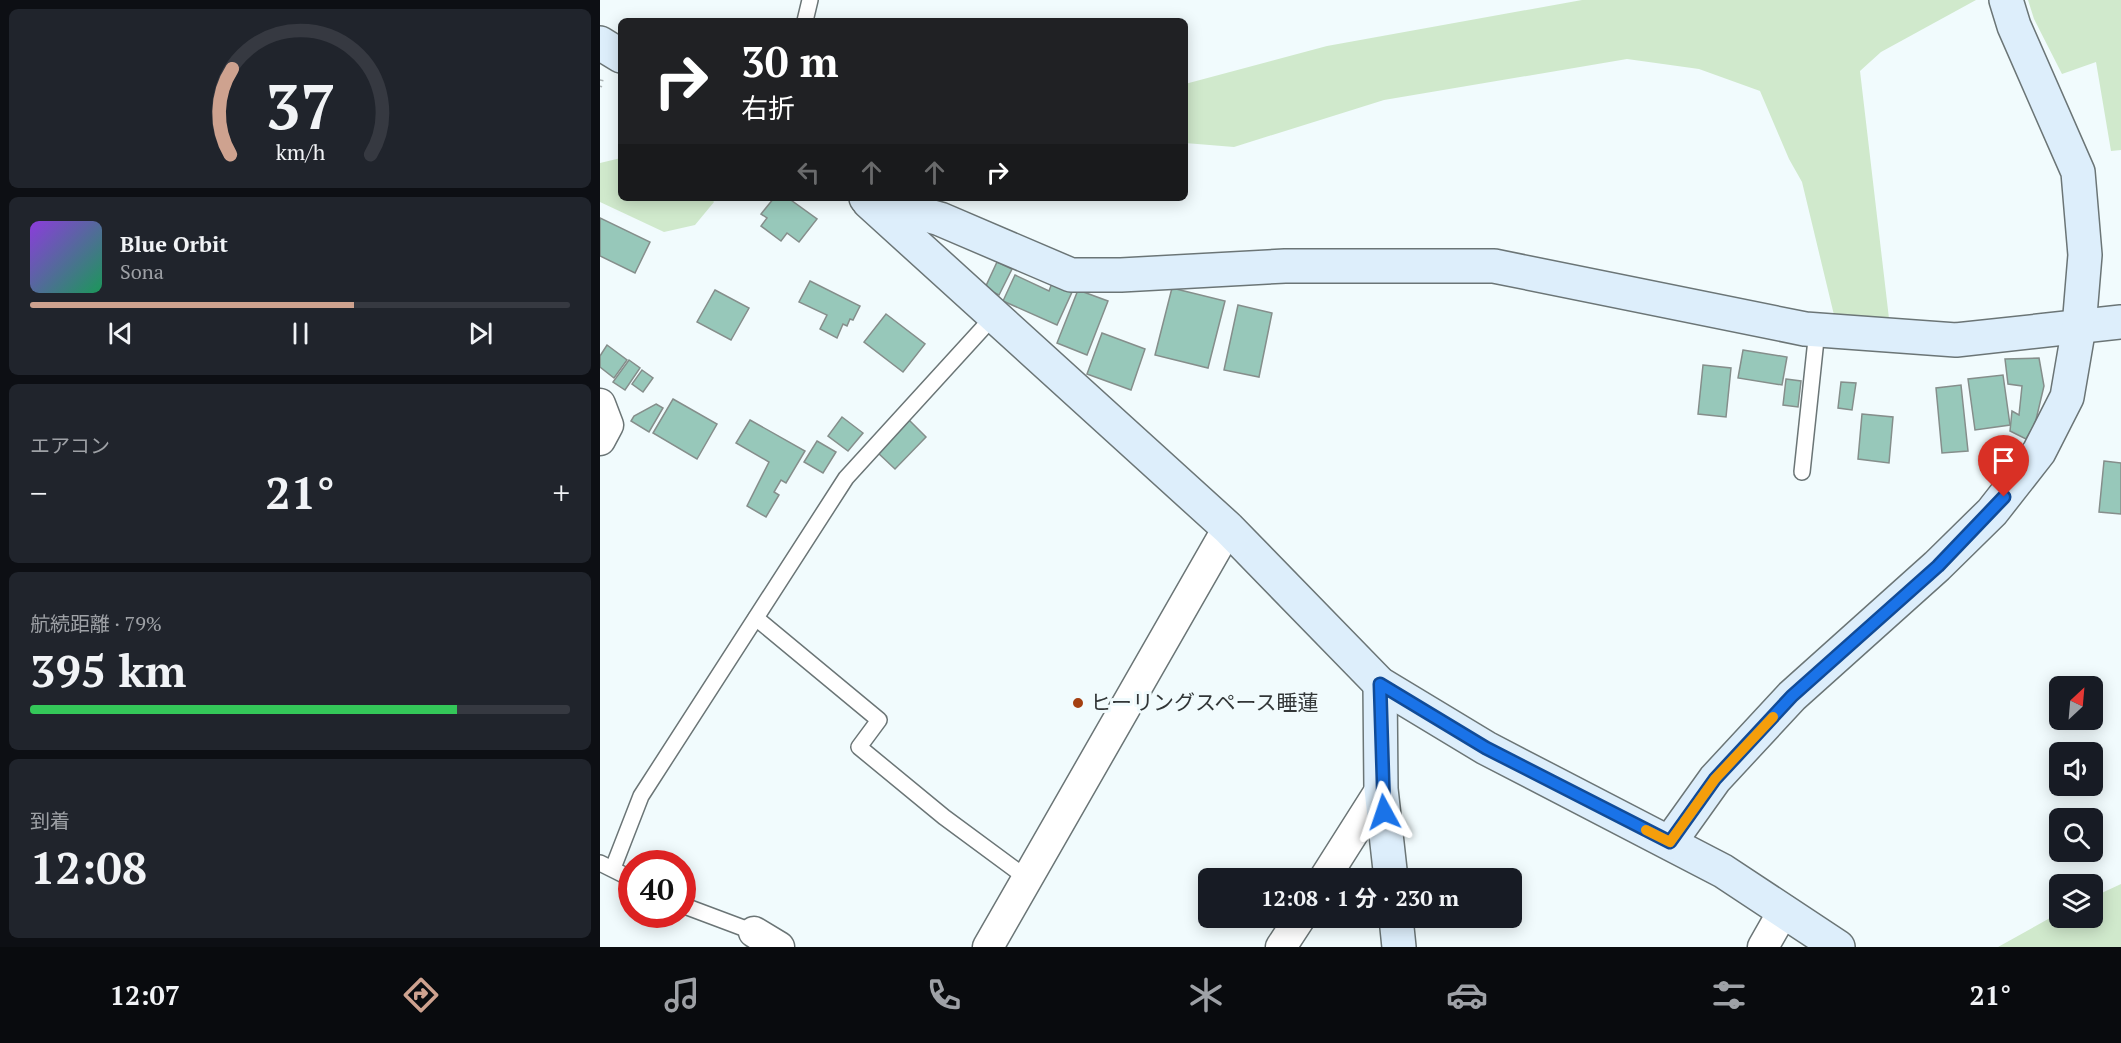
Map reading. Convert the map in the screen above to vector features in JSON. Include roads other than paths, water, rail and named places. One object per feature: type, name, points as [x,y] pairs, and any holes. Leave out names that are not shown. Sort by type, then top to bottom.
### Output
[{"type":"street","points":[[1670,842],[1715,779],[1792,696],[1938,566],[1992,512],[2039,452],[2067,397],[2079,327],[2085,255],[2078,172],[2014,26],[2006,0]]},
{"type":"street","points":[[600,43],[618,54]]},
{"type":"street","points":[[868,201],[993,317],[1228,528],[1380,684],[1486,748],[1723,871],[1838,947]]},
{"type":"street","points":[[876,201],[940,219],[1071,275],[1121,275],[1285,266],[1494,266],[1817,330],[1956,340],[2121,322]]},
{"type":"street","points":[[600,404],[608,425],[600,440]]},
{"type":"street","points":[[988,947],[1228,528]]},
{"type":"street","points":[[1380,684],[1381,789],[1390,868]]},
{"type":"street","points":[[1331,868],[1381,789]]},
{"type":"street","points":[[1763,947],[1784,910]]},
{"type":"street","points":[[1281,947],[1293,928]]},
{"type":"street","points":[[1397,928],[1399,947]]},
{"type":"lane","points":[[806,18],[810,0]]},
{"type":"lane","points":[[606,865],[641,796],[846,478],[993,317]]},
{"type":"lane","points":[[1802,472],[1817,330]]},
{"type":"lane","points":[[756,618],[879,720],[859,747],[944,817],[1028,879]]},
{"type":"lane","points":[[696,910],[766,940]]},
{"type":"place","name":"ヒーリングスペース睡蓮","points":[[1078,703]]}]
